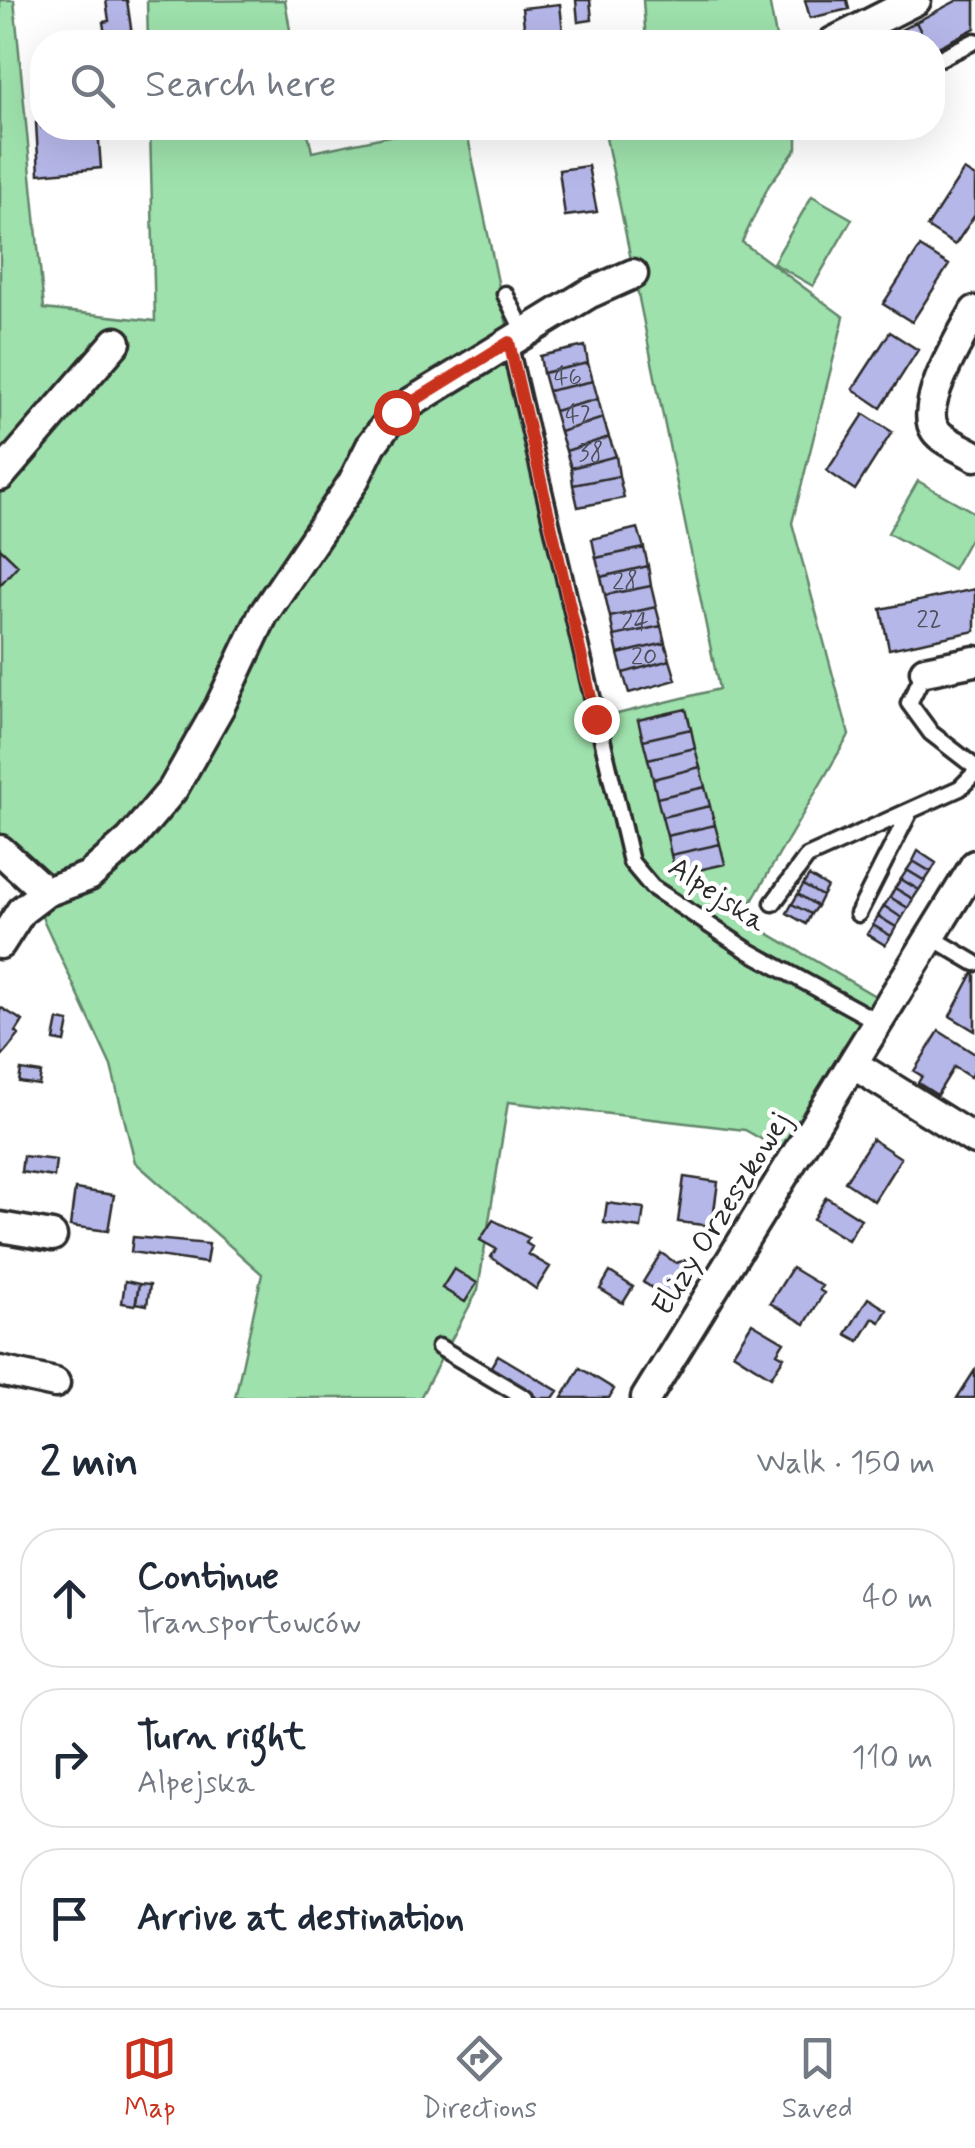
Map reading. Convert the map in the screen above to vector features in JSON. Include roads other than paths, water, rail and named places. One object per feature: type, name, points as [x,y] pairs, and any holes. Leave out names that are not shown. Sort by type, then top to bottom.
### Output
[{"type":"street","points":[[857,30],[916,0]]},
{"type":"street","points":[[0,944],[20,911],[46,892],[89,876],[130,840],[173,789],[220,706],[263,615],[396,412],[588,294],[633,274]]},
{"type":"street","points":[[975,311],[933,398],[932,425],[936,432],[975,456]]},
{"type":"street","points":[[0,476],[116,342]]},
{"type":"street","points":[[925,671],[975,661]]},
{"type":"street","points":[[0,850],[46,892]]},
{"type":"street","name":"Elizy Orzeszkowej","points":[[646,1398],[975,866]]},
{"type":"street","points":[[853,1064],[975,1140]]},
{"type":"street","points":[[0,1227],[52,1236]]},
{"type":"street","points":[[0,1371],[55,1383]]},
{"type":"lane","points":[[945,56],[975,41]]},
{"type":"lane","name":"Alpejska","points":[[505,294],[631,862],[652,887],[747,950],[878,1022]]},
{"type":"lane","points":[[773,903],[807,857],[960,788],[975,770],[932,733],[909,704],[925,671]]},
{"type":"lane","points":[[858,914],[910,811]]},
{"type":"lane","points":[[931,937],[975,963]]},
{"type":"lane","points":[[439,1347],[525,1398]]}]
